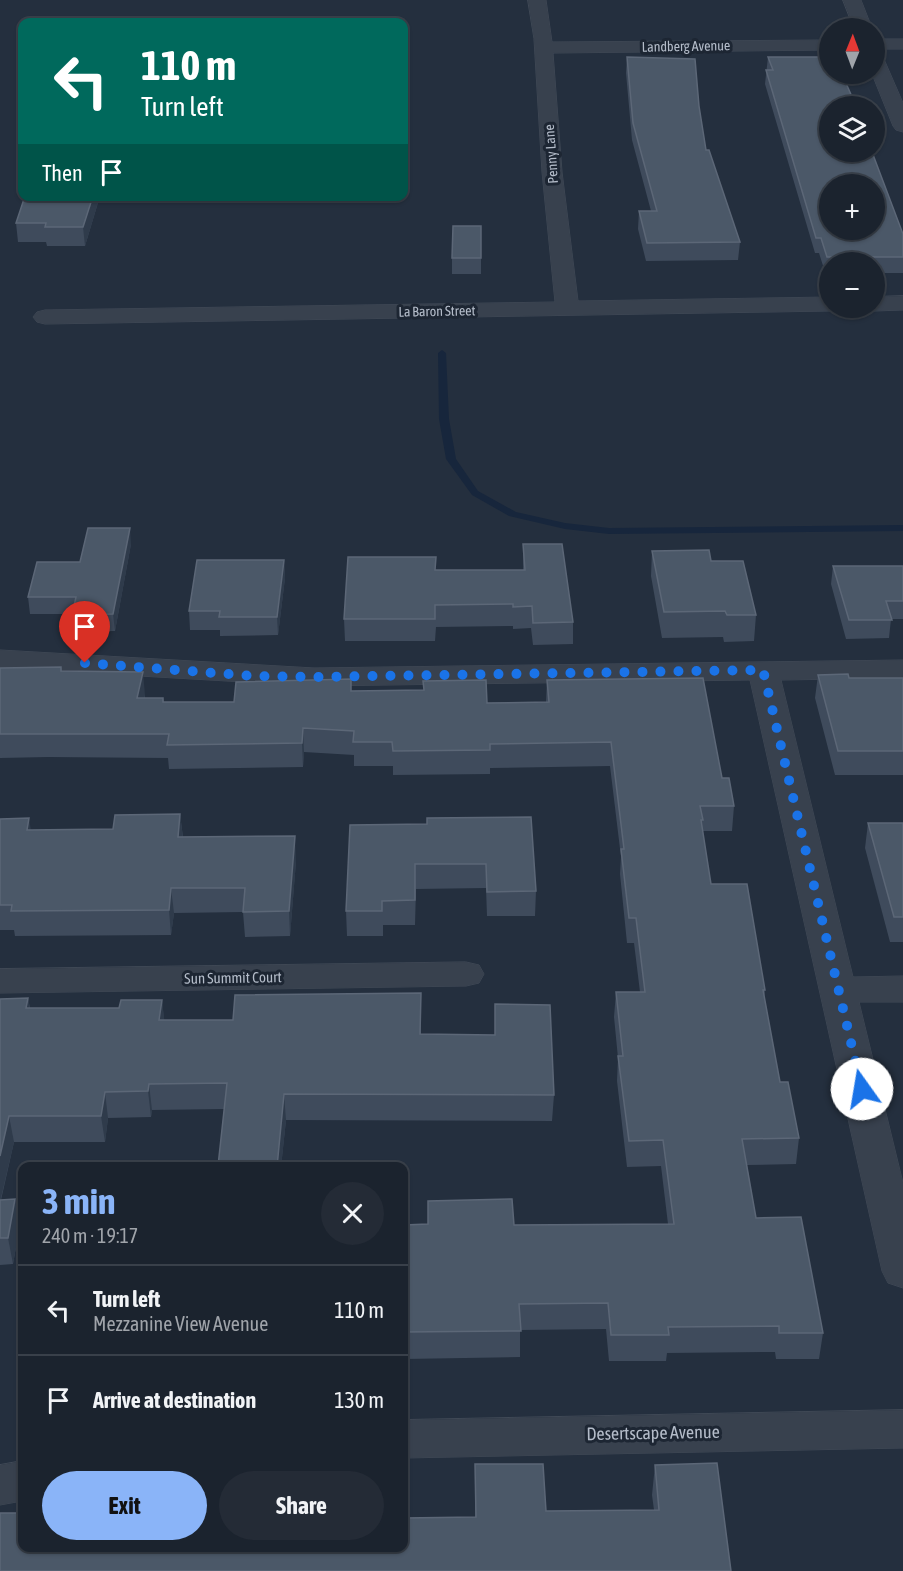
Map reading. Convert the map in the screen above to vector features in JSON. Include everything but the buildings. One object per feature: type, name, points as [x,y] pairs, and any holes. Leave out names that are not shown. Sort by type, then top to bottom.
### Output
[{"type":"street","name":"Penny Lane","points":[[537,0],[567,309]]},
{"type":"street","points":[[852,0],[859,18]]},
{"type":"street","points":[[885,44],[903,44]]},
{"type":"street","name":"Landberg Avenue","points":[[543,48],[819,45]]},
{"type":"street","points":[[885,83],[903,126]]},
{"type":"street","points":[[885,304],[903,303]]},
{"type":"street","name":"La Baron Street","points":[[45,317],[819,304]]},
{"type":"street","points":[[0,659],[104,664],[254,676],[314,677],[903,669]]},
{"type":"street","points":[[763,670],[903,1271]]},
{"type":"street","name":"Sun Summit Court","points":[[0,981],[466,974]]},
{"type":"street","points":[[839,990],[903,989]]},
{"type":"street","name":"Desertscape Avenue","points":[[408,1439],[903,1429]]},
{"type":"street","points":[[0,1485],[18,1483]]},
{"type":"waterway","points":[[442,353],[444,419],[451,459],[475,493],[513,514],[565,526],[609,531],[903,528]]},
{"type":"route","points":[[85,663],[254,676],[314,677],[763,670],[862,1089]]}]
